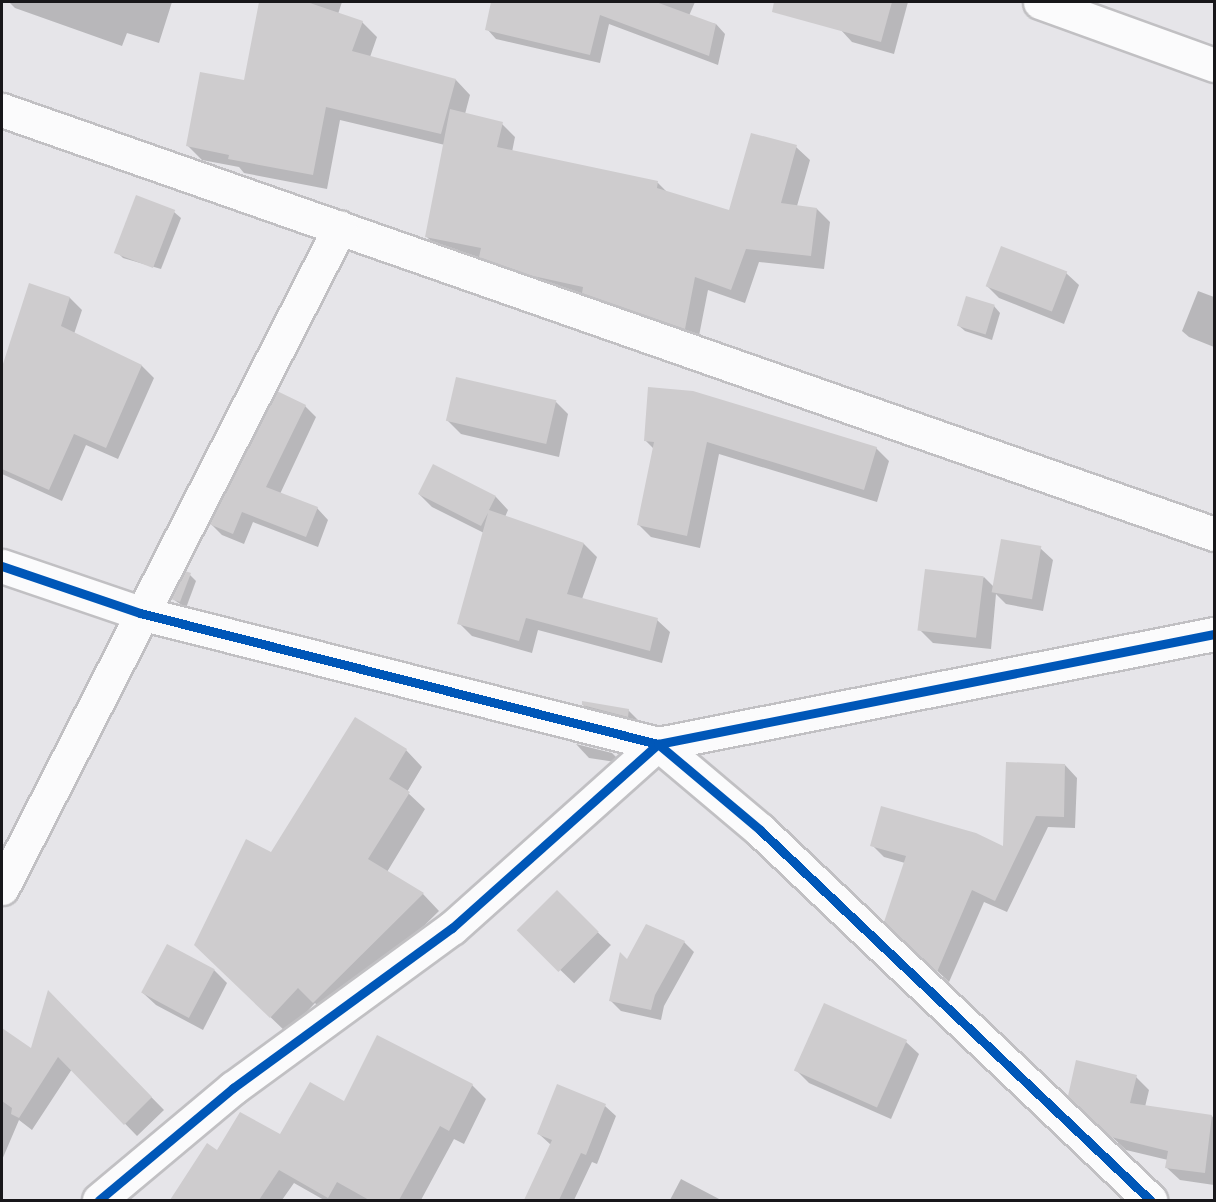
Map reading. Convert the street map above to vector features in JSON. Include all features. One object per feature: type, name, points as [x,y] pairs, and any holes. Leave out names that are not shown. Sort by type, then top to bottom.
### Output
[{"type":"street","points":[[1040,2],[1215,65]]},
{"type":"street","points":[[2,110],[1215,534]]},
{"type":"street","points":[[2,888],[140,613],[340,227]]},
{"type":"street","points":[[2,566],[140,613],[658,744],[1215,634]]},
{"type":"street","points":[[99,1200],[233,1088],[453,928],[658,744]]},
{"type":"street","points":[[658,744],[760,830],[1150,1200]]},
{"type":"building","points":[[259,2],[307,2],[363,21],[352,51],[456,79],[441,134],[326,107],[313,175],[228,159],[229,155],[186,146],[200,72],[244,80]]},
{"type":"building","points":[[491,2],[656,2],[716,24],[709,56],[600,15],[590,55],[485,30]]},
{"type":"building","points":[[774,2],[892,2],[881,42],[772,12]]},
{"type":"building","points":[[450,109],[503,122],[497,147],[658,181],[657,188],[729,210],[751,133],[797,145],[781,203],[817,208],[811,256],[746,249],[731,290],[695,277],[685,329],[582,293],[583,287],[533,276],[479,257],[481,248],[425,237]]},
{"type":"building","points":[[136,195],[175,210],[153,268],[114,253]]},
{"type":"building","points":[[1001,246],[1067,271],[1052,312],[986,286]]},
{"type":"building","points":[[29,283],[70,297],[61,326],[142,365],[106,448],[74,434],[49,490],[2,469],[2,367]]},
{"type":"building","points":[[966,296],[995,305],[986,334],[957,326]]},
{"type":"building","points":[[456,377],[556,400],[546,444],[446,421]]},
{"type":"building","points":[[648,387],[693,391],[877,447],[864,490],[707,442],[687,536],[637,525],[654,442],[644,441]]},
{"type":"building","points":[[277,391],[306,405],[266,487],[318,507],[306,537],[242,512],[233,534],[209,524]]},
{"type":"building","points":[[433,464],[496,496],[489,510],[584,543],[567,594],[658,618],[650,651],[526,618],[519,641],[457,624],[488,513],[481,526],[418,494]]},
{"type":"building","points":[[1001,539],[1041,546],[1032,599],[992,592]]},
{"type":"building","points":[[925,569],[984,576],[976,638],[917,631]]},
{"type":"building","points":[[185,571],[191,573],[180,602],[171,599]]},
{"type":"building","points":[[582,701],[629,709],[628,717],[582,705]]},
{"type":"building","points":[[355,717],[407,749],[389,779],[410,792],[368,859],[424,893],[313,1003],[298,988],[270,1018],[194,945],[246,839],[271,852]]},
{"type":"building","points":[[1006,762],[1065,764],[1064,817],[1036,816],[995,901],[972,890],[937,972],[884,922],[906,856],[870,846],[881,806],[976,833],[1003,846]]},
{"type":"building","points":[[557,890],[599,932],[558,972],[517,930]]},
{"type":"building","points":[[646,924],[685,941],[655,995],[651,1010],[609,1001],[620,952],[627,959]]},
{"type":"building","points":[[167,944],[215,969],[189,1018],[141,993]]},
{"type":"building","points":[[48,990],[152,1097],[124,1125],[58,1057],[19,1118],[11,1114],[12,1108],[2,1101],[2,1028],[31,1048]]},
{"type":"building","points":[[824,1003],[907,1040],[877,1108],[794,1071]]},
{"type":"building","points":[[377,1035],[473,1084],[449,1131],[440,1126],[399,1200],[369,1200],[337,1182],[328,1198],[279,1170],[259,1200],[170,1200],[207,1143],[217,1150],[240,1112],[280,1134],[310,1082],[344,1101]]},
{"type":"building","points":[[1076,1060],[1137,1075],[1130,1103],[1212,1115],[1205,1173],[1165,1168],[1168,1151],[1111,1137],[1068,1096]]},
{"type":"building","points":[[557,1084],[606,1104],[586,1155],[581,1153],[559,1200],[524,1200],[552,1140],[537,1134]]},
{"type":"cycle path","points":[[2,566],[140,613],[658,744],[760,830],[1150,1200]]},
{"type":"cycle path","points":[[99,1200],[233,1088],[452,928],[658,744],[1214,634]]}]
